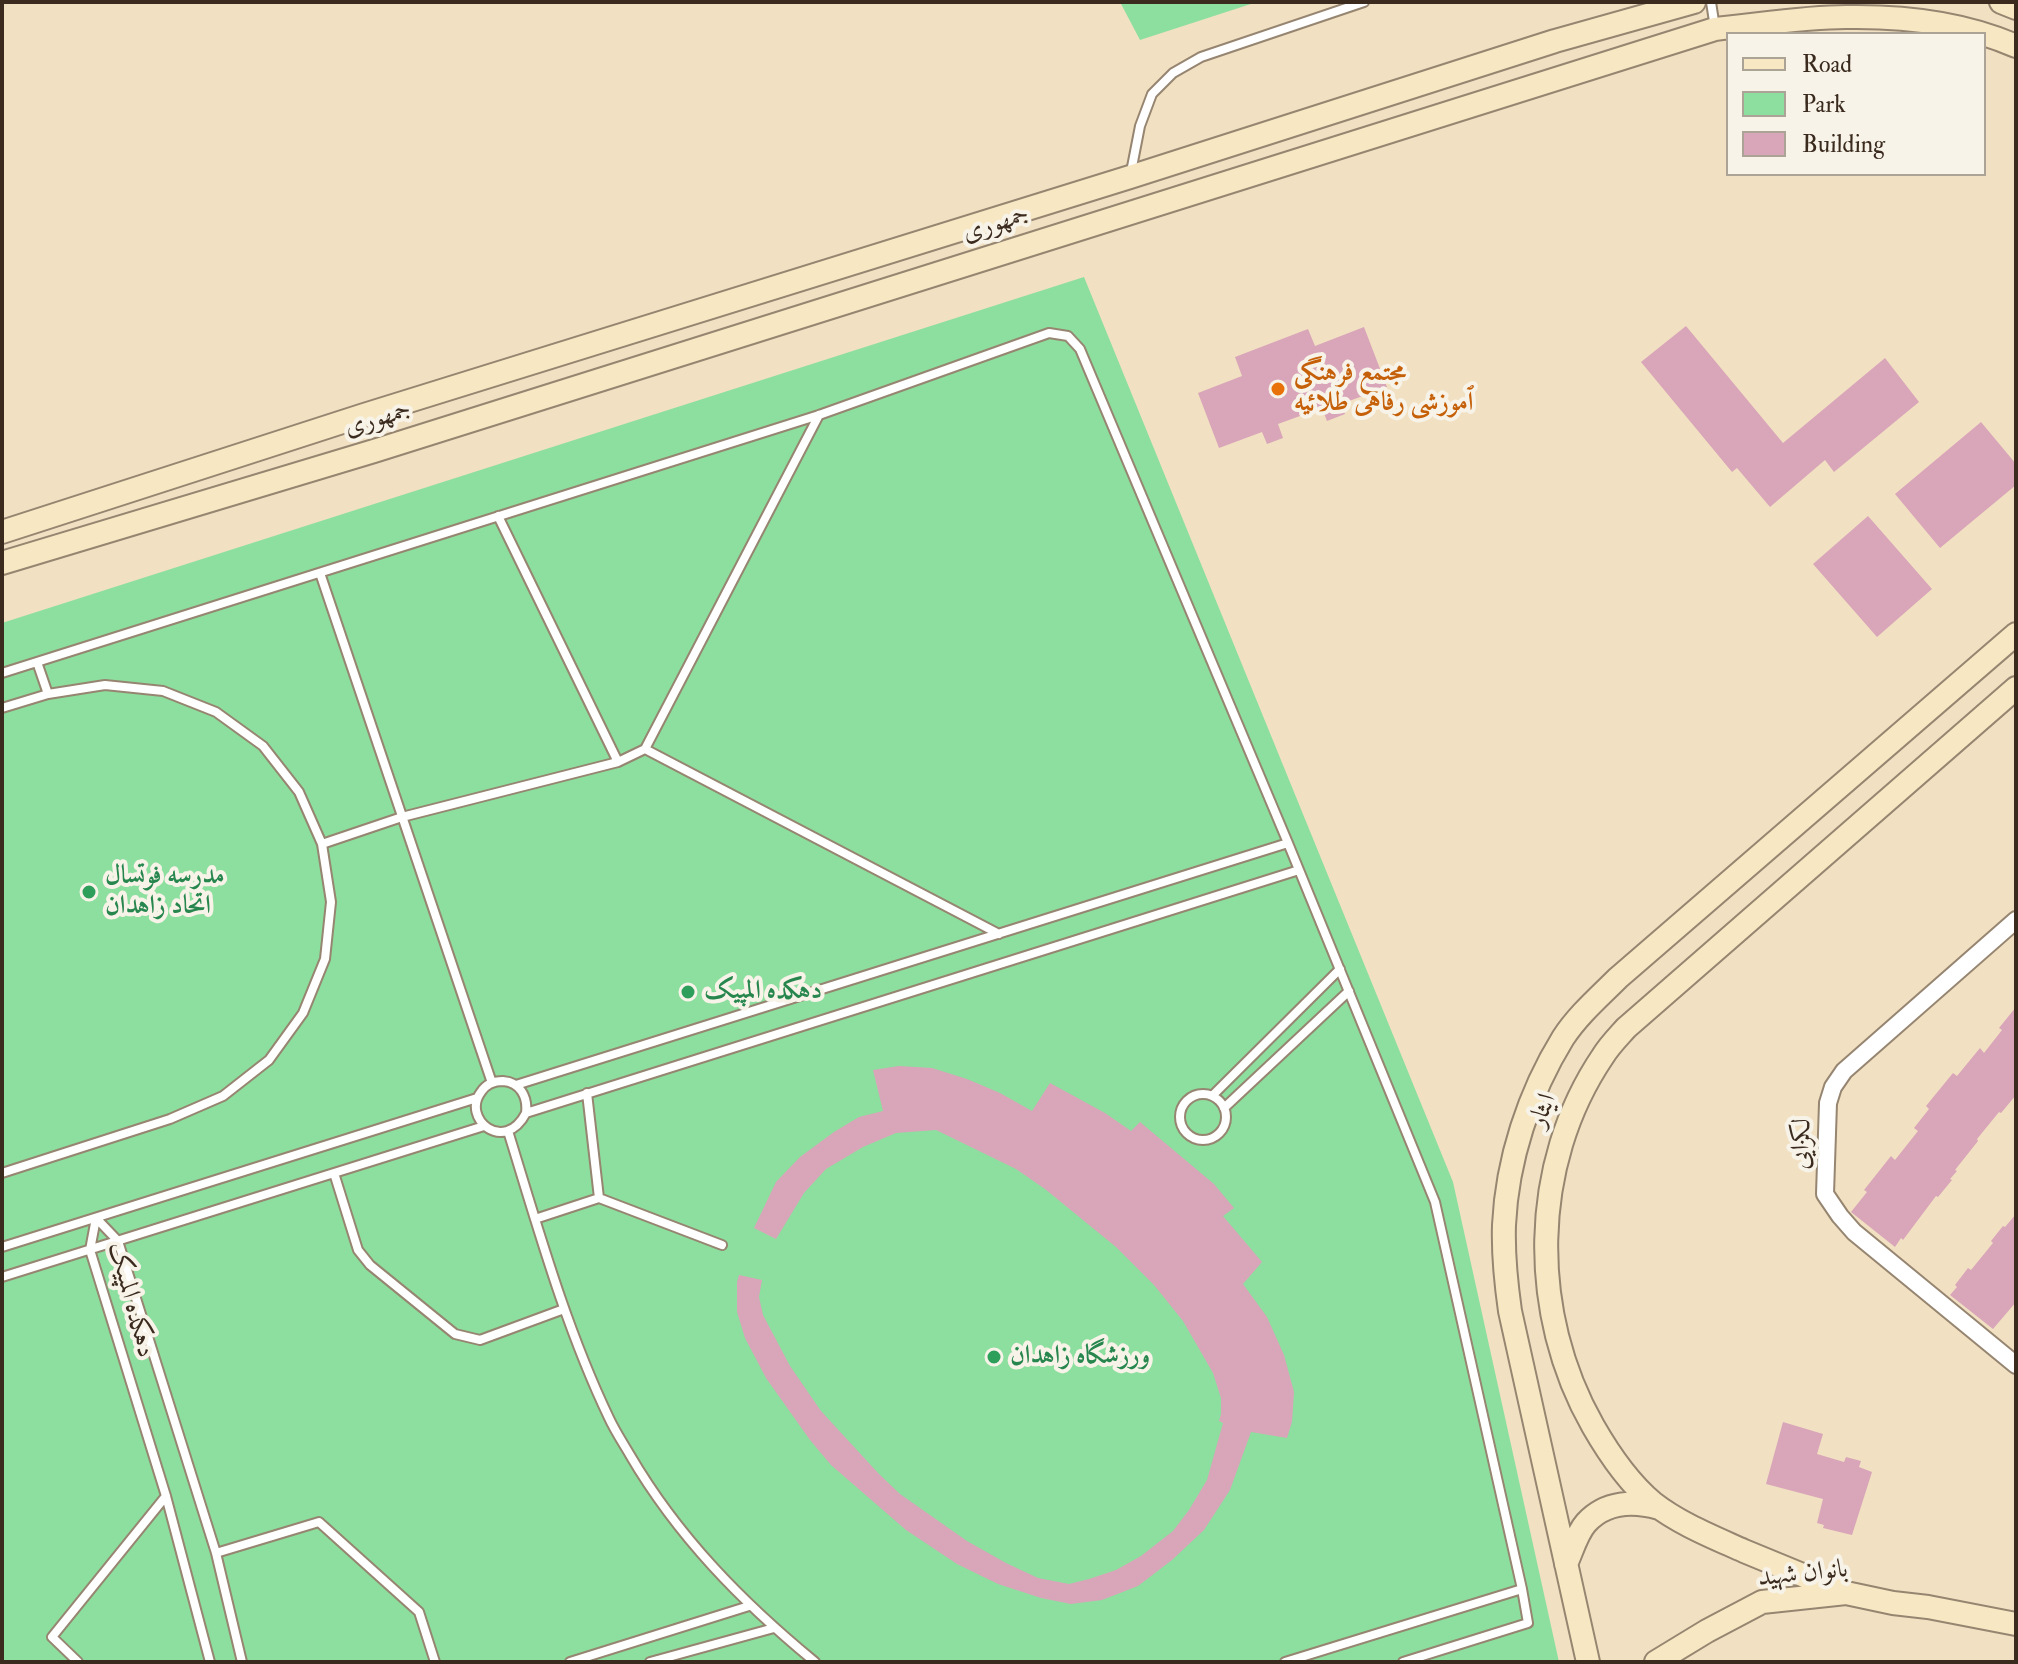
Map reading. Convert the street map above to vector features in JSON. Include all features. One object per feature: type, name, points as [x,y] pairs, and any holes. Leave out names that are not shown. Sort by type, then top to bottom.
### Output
[{"type":"main road","name":"جمهوری","points":[[2,532],[364,415],[1130,177],[1555,41],[1694,2]]},
{"type":"main road","points":[[2001,2],[2016,8]]},
{"type":"main road","name":"جمهوری","points":[[2,563],[374,451],[1715,29],[1845,17],[1918,20],[1974,32]]},
{"type":"main road","name":"جمهوری","points":[[1986,35],[2016,46]]},
{"type":"main road","points":[[364,415],[374,451]]},
{"type":"main road","name":"ایثار","points":[[1588,1662],[1510,1311],[1504,1265],[1508,1184],[1516,1145],[1529,1108],[1564,1036],[1618,978],[2016,634]]},
{"type":"main road","name":"ایثار","points":[[1846,1593],[1674,1518],[1652,1502],[1623,1472],[1604,1444],[1582,1406],[1566,1368],[1555,1329],[1546,1270],[1546,1225],[1557,1158],[1584,1086],[1603,1055],[1626,1028],[2016,688]]},
{"type":"main road","points":[[1566,1564],[1586,1523],[1597,1514],[1624,1503],[1661,1508]]},
{"type":"main road","name":"بانوان شهید","points":[[1656,1662],[1762,1602],[1846,1593],[2016,1624]]},
{"type":"street","name":"لکزایی","points":[[2016,920],[1844,1071],[1833,1087],[1828,1103],[1825,1194],[1854,1232],[2016,1365]]},
{"type":"lane","points":[[1130,177],[1140,126],[1152,94],[1173,73],[1201,57],[1346,5],[1364,2]]},
{"type":"lane","points":[[1711,2],[1715,29]]},
{"type":"lane","points":[[2,673],[819,415],[1049,333],[1068,336],[1080,349],[1435,1202],[1528,1623],[1403,1662]]},
{"type":"lane","points":[[322,844],[402,817],[618,762],[645,749],[819,415]]},
{"type":"lane","points":[[498,516],[618,762]]},
{"type":"lane","points":[[320,573],[492,1083]]},
{"type":"lane","points":[[37,662],[48,694]]},
{"type":"lane","points":[[2,708],[48,694],[105,685],[163,691],[216,712],[263,746],[299,792],[322,844],[331,902],[325,959],[303,1013],[269,1060],[223,1096],[170,1119],[2,1173]]},
{"type":"lane","points":[[645,749],[999,934]]},
{"type":"lane","points":[[516,1085],[525,1095],[526,1113],[520,1124],[508,1131],[493,1131],[484,1126],[475,1108],[482,1089],[492,1083],[500,1081],[516,1085],[1288,843]]},
{"type":"lane","points":[[526,1113],[1299,870]]},
{"type":"lane","points":[[1212,1096],[1340,969]]},
{"type":"lane","points":[[1224,1108],[1349,991]]},
{"type":"lane","points":[[587,1093],[599,1198]]},
{"type":"lane","points":[[1194,1096],[1212,1096],[1224,1108],[1224,1126],[1212,1139],[1194,1139],[1181,1126],[1181,1108],[1194,1096]]},
{"type":"lane","points":[[2,1247],[477,1098]]},
{"type":"lane","points":[[2,1277],[484,1126]]},
{"type":"lane","points":[[508,1131],[564,1309],[609,1419],[651,1491],[704,1557],[749,1606],[815,1662]]},
{"type":"lane","points":[[334,1173],[358,1250],[370,1265],[455,1334],[480,1340],[564,1309]]},
{"type":"lane","points":[[535,1219],[599,1198],[722,1245]]},
{"type":"lane","name":"دهکده المپیک","points":[[96,1218],[118,1241],[216,1553],[242,1662]]},
{"type":"lane","name":"دهکده المپیک","points":[[96,1218],[90,1250],[166,1496],[210,1662]]},
{"type":"lane","points":[[78,1662],[52,1637],[166,1496]]},
{"type":"lane","points":[[216,1553],[319,1522],[419,1612],[435,1662]]},
{"type":"lane","points":[[1285,1662],[1522,1589]]},
{"type":"lane","points":[[570,1662],[749,1606]]},
{"type":"lane","points":[[650,1662],[774,1628]]},
{"type":"green space","points":[[1120,2],[1257,2],[1140,40]]},
{"type":"green space","name":"دهکده المپیک","points":[[1084,277],[1453,1182],[1559,1662],[2,1662],[2,623]]},
{"type":"building","points":[[1686,326],[1783,443],[1885,358],[1919,402],[1834,472],[1825,460],[1770,507],[1737,468],[1732,472],[1641,362]]},
{"type":"building","points":[[1364,327],[1387,387],[1341,404],[1345,414],[1327,421],[1322,408],[1278,424],[1283,438],[1267,444],[1262,432],[1219,448],[1198,393],[1242,376],[1235,357],[1308,329],[1315,346]]},
{"type":"building","points":[[1981,422],[2016,464],[2016,485],[1940,548],[1895,494]]},
{"type":"building","points":[[1868,516],[1932,589],[1877,637],[1813,564]]},
{"type":"building","points":[[2016,1007],[2016,1095],[1977,1139],[1955,1170],[1952,1180],[1895,1247],[1851,1212],[1891,1156],[1895,1160],[1918,1131],[1914,1128],[1929,1109],[1926,1106],[1953,1073],[1957,1076],[1980,1048],[1984,1053]]},
{"type":"building","points":[[899,1066],[932,1068],[967,1079],[1032,1111],[1050,1083],[1131,1131],[1140,1122],[1214,1184],[1234,1208],[1223,1216],[1262,1262],[1243,1284],[1267,1317],[1284,1355],[1294,1392],[1292,1422],[1287,1438],[1251,1432],[1230,1490],[1204,1530],[1138,1586],[1102,1600],[1071,1604],[998,1584],[957,1564],[906,1530],[831,1465],[766,1378],[745,1338],[737,1312],[739,1275],[762,1280],[759,1297],[763,1315],[790,1366],[821,1411],[879,1474],[900,1494],[967,1541],[1038,1578],[1069,1584],[1116,1570],[1141,1556],[1173,1531],[1207,1480],[1223,1423],[1219,1421],[1221,1398],[1213,1373],[1183,1321],[1154,1285],[1116,1247],[1016,1169],[936,1130],[896,1133],[863,1147],[826,1169],[804,1193],[776,1239],[754,1228],[776,1182],[800,1157],[859,1117],[883,1111],[873,1070]]},
{"type":"building","points":[[2016,1214],[2016,1302],[1993,1329],[1950,1295],[1968,1268],[1971,1270],[2003,1226]]},
{"type":"building","points":[[1783,1422],[1823,1434],[1817,1454],[1844,1462],[1846,1457],[1861,1461],[1859,1467],[1872,1472],[1852,1535],[1823,1528],[1824,1525],[1817,1523],[1823,1499],[1766,1484]]},
{"type":"place","name":"مجتمع فرهنگی ٱموزشی رفاهی طلائیه","points":[[1278,389]]},
{"type":"place","name":"مدرسه فوتسال اتحاد زاهدان","points":[[89,892]]},
{"type":"place","name":"دهکده المپیک","points":[[688,992]]},
{"type":"place","name":"ورزشگاه زاهدان","points":[[994,1357]]}]
